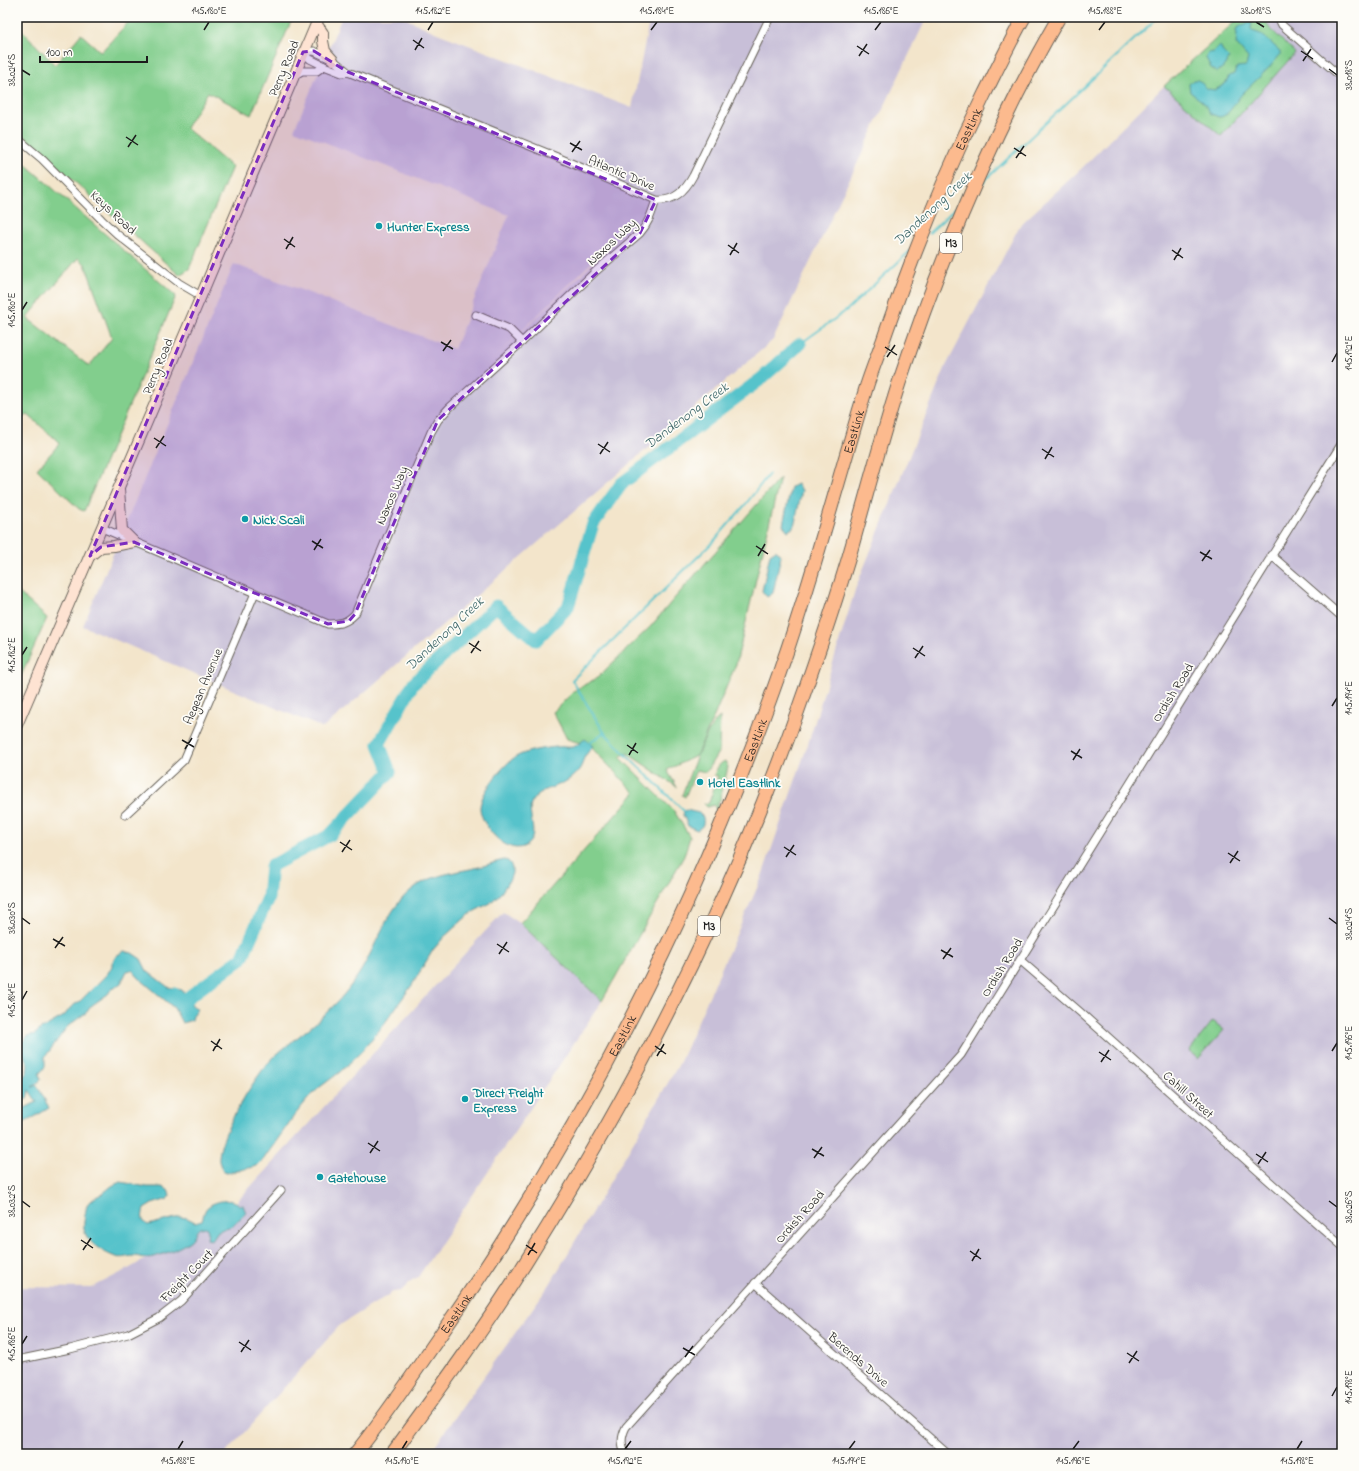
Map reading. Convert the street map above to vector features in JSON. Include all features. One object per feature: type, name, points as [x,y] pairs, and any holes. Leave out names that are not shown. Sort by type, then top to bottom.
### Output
[{"type":"highway","name":"EastLink","points":[[355,1454],[462,1304],[500,1247],[542,1179],[621,1039],[672,936],[721,825],[770,698],[805,599],[868,382],[901,287],[923,230],[969,126],[1024,17]]},
{"type":"highway","name":"M3","points":[[392,1454],[519,1273],[593,1151],[650,1047],[715,914],[769,787],[805,690],[847,561],[883,437],[925,308],[962,214],[993,144],[1021,87],[1059,17]]},
{"type":"main road","name":"Perry Road","points":[[17,725],[201,296],[292,77],[318,20]]},
{"type":"main road","points":[[318,20],[324,33],[323,41],[328,63]]},
{"type":"main road","points":[[119,487],[122,530],[134,542]]},
{"type":"main road","points":[[90,556],[101,547],[134,542]]},
{"type":"street","name":"Atlantic Drive","points":[[304,52],[310,60],[328,63],[557,157],[656,200],[668,200],[672,199],[688,184],[770,17]]},
{"type":"street","points":[[1278,17],[1282,25],[1342,78]]},
{"type":"street","name":"Atlantic Drive","points":[[304,52],[314,51],[342,73],[348,72]]},
{"type":"street","points":[[292,77],[302,71],[317,71],[328,63]]},
{"type":"street","name":"Keys Road","points":[[17,138],[42,159],[118,235],[179,283],[201,296]]},
{"type":"street","name":"Naxos Way","points":[[102,528],[328,624],[340,624],[349,620],[355,614],[431,432],[435,426],[449,408],[522,342],[596,271],[646,227],[656,200]]},
{"type":"street","points":[[476,315],[509,329],[522,342]]},
{"type":"street","name":"Ordish Road","points":[[625,1454],[622,1447],[622,1436],[626,1427],[754,1283],[961,1055],[1342,443]]},
{"type":"street","points":[[1271,555],[1342,617]]},
{"type":"street","name":"Aegean Avenue","points":[[125,815],[184,760],[256,593]]},
{"type":"street","name":"Cahill Street","points":[[1020,960],[1342,1246]]},
{"type":"street","name":"Freight Court","points":[[17,1360],[70,1349],[128,1334],[159,1318],[181,1301],[281,1190]]},
{"type":"street","name":"Berends Drive","points":[[754,1283],[948,1454]]},
{"type":"highlighted area","points":[[314,51],[348,72],[656,200],[640,233],[438,420],[355,614],[349,621],[328,624],[134,542],[101,547],[90,556],[303,52]]},
{"type":"shaded area","points":[[342,17],[402,17],[437,33],[632,108],[650,17],[927,17],[773,340],[323,728],[83,626],[234,264],[454,349],[509,215],[294,130]],"holes":[[[631,227],[481,371],[590,264]]]},
{"type":"shaded area","points":[[1240,17],[1342,17],[1342,1454],[429,1454],[550,1284],[679,1064],[761,879],[809,741],[856,587],[946,366],[1020,225],[1081,169],[1164,86]]},
{"type":"shaded area","points":[[503,912],[520,923],[602,1001],[418,1277],[412,1280],[401,1291],[393,1292],[340,1325],[225,1454],[17,1454],[17,1287],[91,1288],[130,1268],[231,1208]]},
{"type":"green space","points":[[133,17],[293,17],[251,115],[208,92],[186,128],[232,167],[189,269],[179,275],[17,130],[17,25],[55,65],[81,34],[101,52]]},
{"type":"green space","points":[[1240,17],[1264,17],[1269,27],[1295,53],[1221,136],[1164,86]]},
{"type":"green space","points":[[17,157],[176,296],[84,511],[79,509],[37,469],[60,443],[27,414],[17,424]],"holes":[[[78,258],[85,264],[112,338],[89,366],[27,318]]]},
{"type":"green space","points":[[780,478],[736,664],[696,756],[667,770],[677,787],[627,753],[620,757],[674,811],[690,837],[684,856],[602,1001],[520,923],[635,793],[590,746],[567,739],[553,712],[575,690],[597,678],[651,626]]},
{"type":"green space","points":[[17,591],[47,618],[17,685]]},
{"type":"green space","points":[[720,717],[719,751],[706,772],[696,770],[685,797],[682,795],[703,741]]},
{"type":"green space","points":[[725,761],[728,767],[716,810],[714,805],[707,807],[704,804],[709,803],[718,776],[714,775],[719,765]]},
{"type":"green space","points":[[1213,1021],[1224,1030],[1198,1059],[1189,1051]]},
{"type":"water","points":[[1249,22],[1252,23],[1252,31],[1261,34],[1280,51],[1280,55],[1243,93],[1229,111],[1223,116],[1219,117],[1211,114],[1203,102],[1190,92],[1189,84],[1193,80],[1198,80],[1208,89],[1215,90],[1225,84],[1229,76],[1234,74],[1237,67],[1246,66],[1248,58],[1236,44],[1236,31],[1237,28]]},
{"type":"water","points":[[1219,46],[1229,58],[1226,65],[1217,72],[1211,68],[1206,58],[1208,53],[1214,52]]},
{"type":"water","points":[[797,484],[802,490],[794,527],[788,531],[783,525],[791,487]]},
{"type":"water","points":[[776,550],[781,556],[773,593],[767,597],[762,591],[770,554]]},
{"type":"water","points":[[585,739],[593,746],[585,756],[576,773],[564,783],[539,793],[532,801],[530,812],[533,831],[530,842],[525,846],[518,848],[511,847],[496,838],[485,823],[481,815],[480,808],[484,795],[492,781],[504,767],[514,758],[524,753],[546,748],[573,747]]},
{"type":"water","points":[[686,810],[699,813],[703,817],[701,828],[697,830],[688,826],[683,815],[684,811]]},
{"type":"water","points":[[504,860],[510,863],[512,873],[501,893],[490,903],[473,912],[444,937],[433,950],[412,985],[384,1024],[362,1051],[307,1100],[258,1165],[227,1173],[224,1172],[219,1161],[224,1138],[237,1110],[254,1082],[269,1062],[317,1021],[347,990],[361,970],[386,922],[401,900],[410,891],[425,881],[449,873]]},
{"type":"water","points":[[124,951],[132,953],[141,959],[147,971],[168,987],[182,990],[192,1005],[197,1009],[192,1020],[182,1023],[174,1008],[139,978],[132,970],[127,971],[120,985],[112,988],[108,994],[91,1006],[87,1012],[67,1027],[45,1057],[45,1067],[39,1074],[41,1080],[32,1087],[37,1085],[49,1108],[17,1126],[17,1112],[37,1102],[29,1090],[27,1099],[25,1100],[24,1098],[17,1102],[17,1085],[27,1072],[28,1064],[21,1050],[17,1051],[17,1040],[23,1041],[28,1036],[35,1034],[64,1016],[71,1007],[80,1001],[108,973],[116,956]]},
{"type":"water","points":[[121,1182],[147,1187],[162,1187],[168,1190],[170,1195],[168,1199],[152,1204],[144,1209],[143,1220],[148,1225],[180,1217],[187,1218],[195,1222],[202,1220],[207,1207],[212,1204],[229,1200],[239,1205],[243,1205],[246,1213],[232,1226],[218,1231],[212,1240],[207,1239],[208,1231],[206,1227],[202,1227],[187,1243],[163,1254],[151,1258],[134,1256],[120,1258],[108,1254],[94,1245],[85,1233],[84,1224],[86,1208],[90,1201],[113,1185]]},
{"type":"waterway","name":"Dandenong Creek","points":[[981,184],[1158,17]]},
{"type":"waterway","name":"Dandenong Creek","points":[[929,233],[961,203]]},
{"type":"waterway","name":"Dandenong Creek","points":[[800,344],[847,310],[910,251]]},
{"type":"waterway","name":"Dandenong Creek","points":[[174,994],[183,1001],[242,958],[268,898],[271,866],[330,835],[390,772],[379,744],[413,684],[496,606],[536,640],[568,607],[593,524],[621,484],[761,379],[800,344]]},
{"type":"waterway","points":[[684,811],[604,732],[572,680],[714,541],[769,474]]},
{"type":"waterway","points":[[590,743],[604,732]]},
{"type":"place","name":"Hunter Express","points":[[379,226]]},
{"type":"place","name":"Nick Scali","points":[[245,519]]},
{"type":"place","name":"Hotel Eastlink","points":[[700,782]]},
{"type":"place","name":"Direct Freight Express","points":[[465,1099]]},
{"type":"place","name":"Gatehouse","points":[[320,1177]]}]
